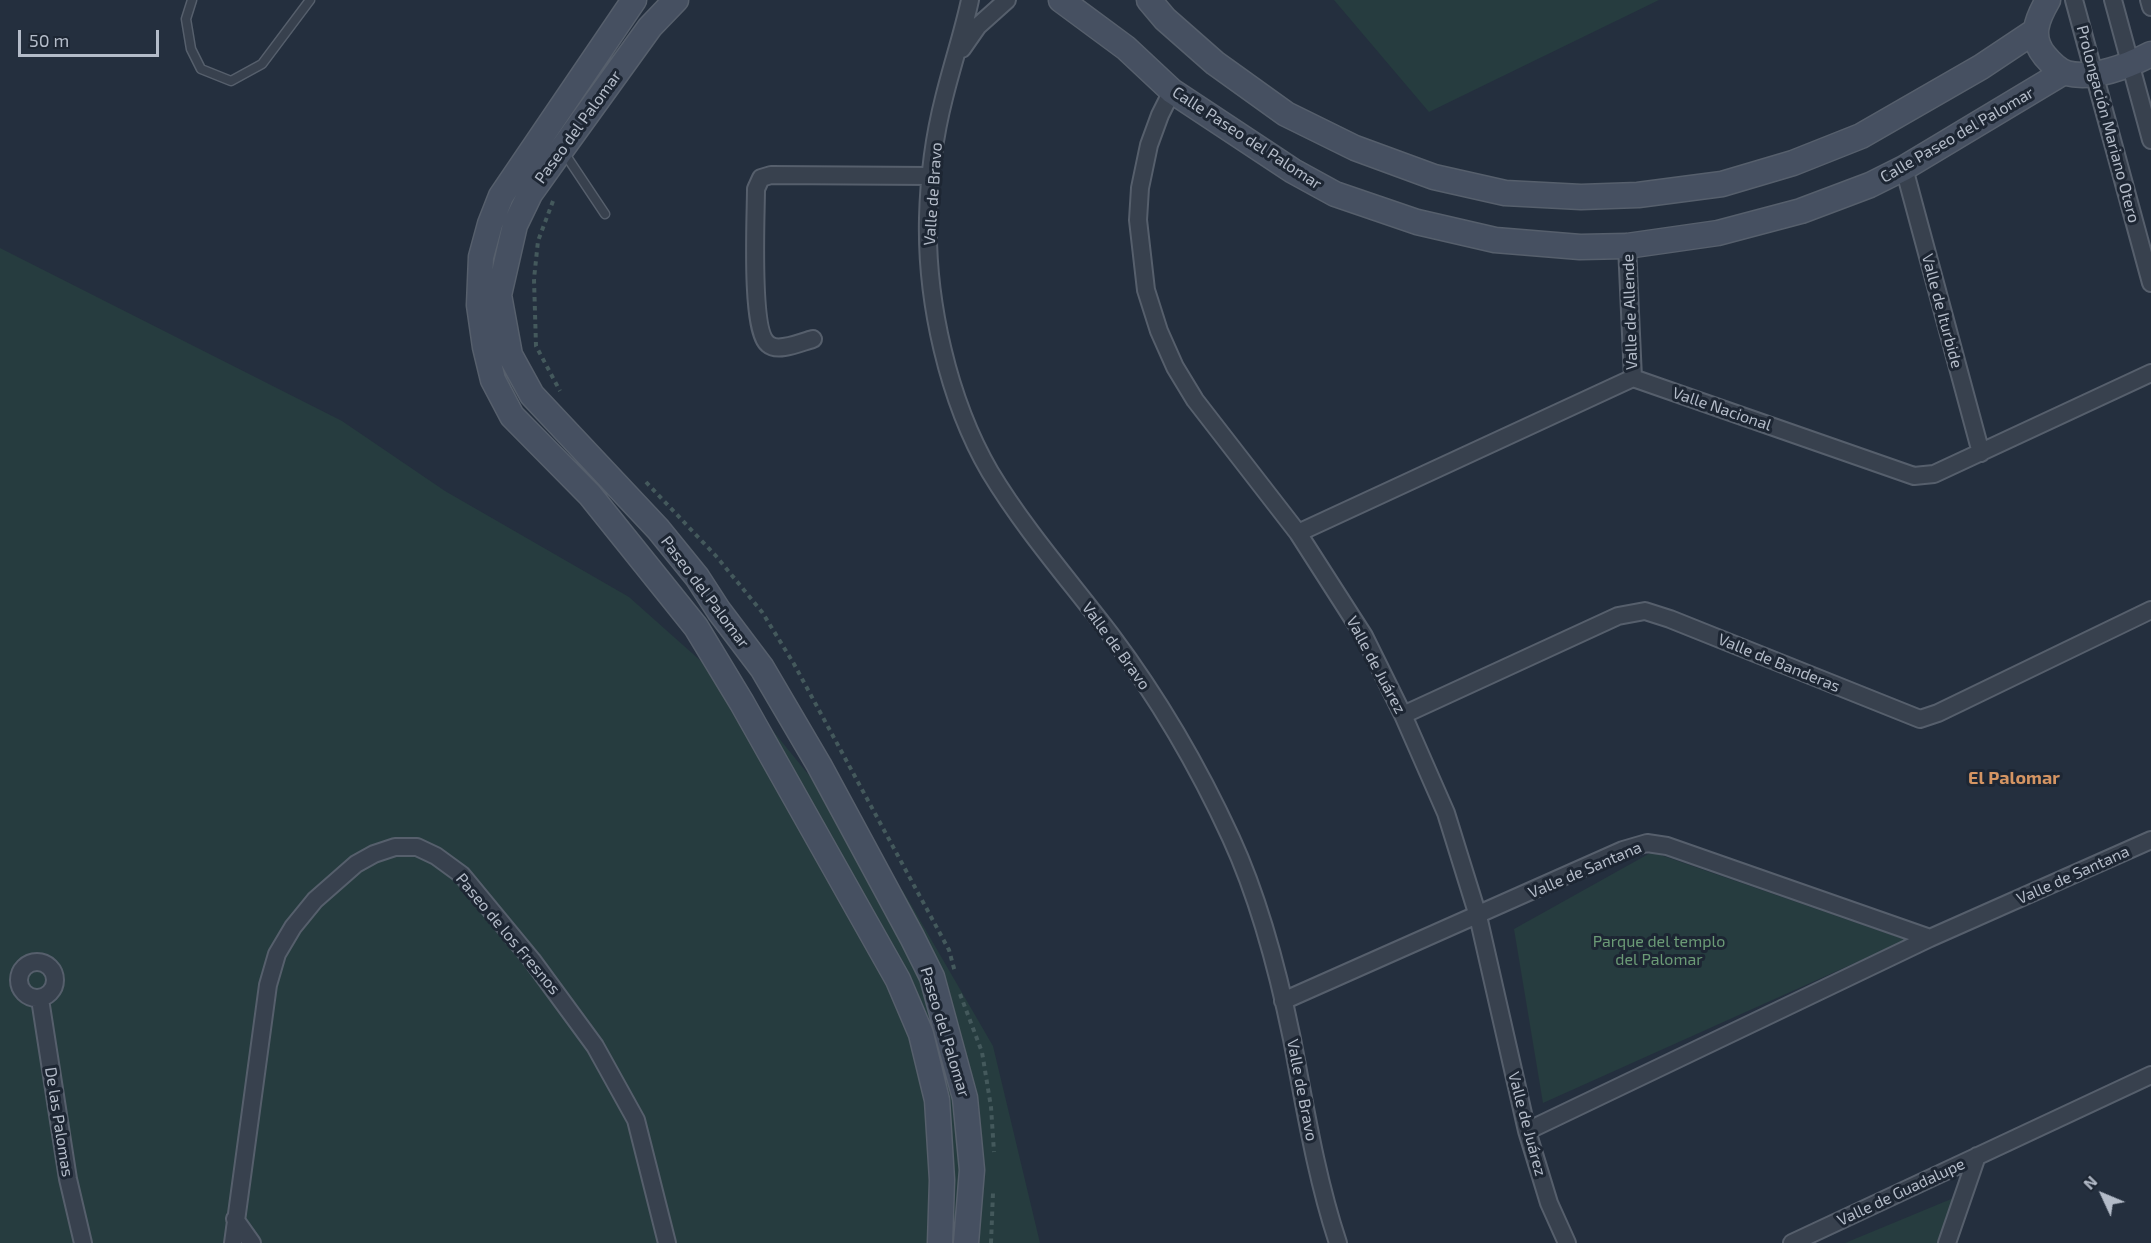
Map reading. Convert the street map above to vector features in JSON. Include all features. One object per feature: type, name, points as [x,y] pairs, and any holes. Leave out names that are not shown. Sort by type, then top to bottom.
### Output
[{"type":"street","name":"Paseo del Palomar","points":[[634,0],[552,141],[515,225],[499,295],[503,327],[510,355],[532,395],[658,529],[697,577],[719,611],[762,668],[819,765],[932,977],[965,1098],[972,1170],[966,1236]]},
{"type":"street","name":"Paseo del Palomar","points":[[676,0],[501,196],[481,257],[479,305],[485,347],[493,380],[512,416],[590,495],[696,627],[898,980],[921,1034],[937,1100],[942,1180],[940,1235]]},
{"type":"street","name":"Valle de Bravo","points":[[970,0],[944,98],[931,176],[928,246],[935,316],[942,352],[966,420],[988,468],[1015,511],[1111,635],[1143,681],[1194,763],[1232,841],[1252,892],[1283,1001],[1317,1165],[1338,1243]]},
{"type":"street","name":"Valle de Bravo","points":[[956,57],[978,26],[1007,0]]},
{"type":"street","name":"Calle Paseo del Palomar","points":[[1061,0],[1126,48],[1172,92],[1293,171],[1335,194],[1407,218],[1495,240],[1581,247],[1628,246],[1718,233],[1801,211],[1904,168],[2064,72]]},
{"type":"street","points":[[1149,0],[1165,19],[1215,63],[1286,114],[1354,148],[1434,177],[1505,193],[1581,197],[1638,195],[1722,184],[1793,163],[1861,136],[1981,67],[2035,31]]},
{"type":"street","points":[[2048,0],[2038,17],[2035,31],[2037,43],[2053,65],[2064,72],[2094,73],[2141,59]]},
{"type":"street","name":"Prolongación Mariano Otero","points":[[2074,0],[2151,283]]},
{"type":"street","points":[[2113,0],[2141,59],[2151,140]]},
{"type":"street","points":[[2149,0],[2151,7]]},
{"type":"street","name":"Valle de Juárez","points":[[1172,92],[1160,115],[1149,145],[1140,188],[1138,220],[1146,290],[1167,349],[1190,392],[1298,533],[1364,636],[1403,715],[1446,813],[1478,916],[1527,1131],[1549,1203],[1567,1243]]},
{"type":"street","name":"Valle de Iturbide","points":[[1904,168],[1981,453]]},
{"type":"street","points":[[813,339],[777,348],[767,344],[761,333],[756,298],[756,189],[761,178],[771,175],[931,176]]},
{"type":"street","name":"Valle de Allende","points":[[1628,246],[1633,378]]},
{"type":"street","name":"Valle Nacional","points":[[1633,378],[1914,476],[1934,474],[2151,373]]},
{"type":"street","points":[[1298,533],[1633,378]]},
{"type":"street","points":[[590,495],[608,476]]},
{"type":"street","name":"Valle de Banderas","points":[[1403,715],[1618,616],[1645,611],[1920,718],[1938,713],[2151,610]]},
{"type":"street","points":[[788,785],[819,765]]},
{"type":"street","name":"Valle de Santana","points":[[1527,1131],[1930,938],[2151,840]]},
{"type":"street","name":"Valle de Santana","points":[[1283,1001],[1623,850],[1647,843],[1667,846],[1930,938]]},
{"type":"street","name":"Paseo de los Fresnos","points":[[233,1243],[268,985],[277,954],[293,927],[315,900],[356,864],[374,854],[395,848],[417,847],[436,856],[462,875],[532,960],[595,1046],[636,1120],[666,1243]]},
{"type":"street","name":"De las Palomas","points":[[40,999],[68,1179],[83,1243]]},
{"type":"street","name":"Valle de Guadalupe","points":[[1792,1243],[2151,1075]]},
{"type":"street","name":"Valle de Guadalupe","points":[[1947,1243],[1977,1156]]},
{"type":"street","points":[[235,1219],[252,1243]]},
{"type":"street","points":[[940,1235],[966,1236]]},
{"type":"lane","points":[[192,0],[186,19],[191,49],[201,69],[231,81],[262,64],[310,0]]},
{"type":"lane","points":[[552,141],[605,214]]},
{"type":"green space","points":[[1334,0],[1659,0],[1429,112]]},
{"type":"green space","points":[[0,248],[342,421],[445,491],[629,597],[756,710],[903,891],[993,1046],[1040,1243],[0,1243]]},
{"type":"green space","name":"Parque del templo del Palomar","points":[[1652,852],[1906,940],[1543,1103],[1514,929]]},
{"type":"green space","points":[[1956,1197],[1940,1243],[1845,1243]]},
{"type":"district","name":"El Palomar","points":[[2014,778]]}]
